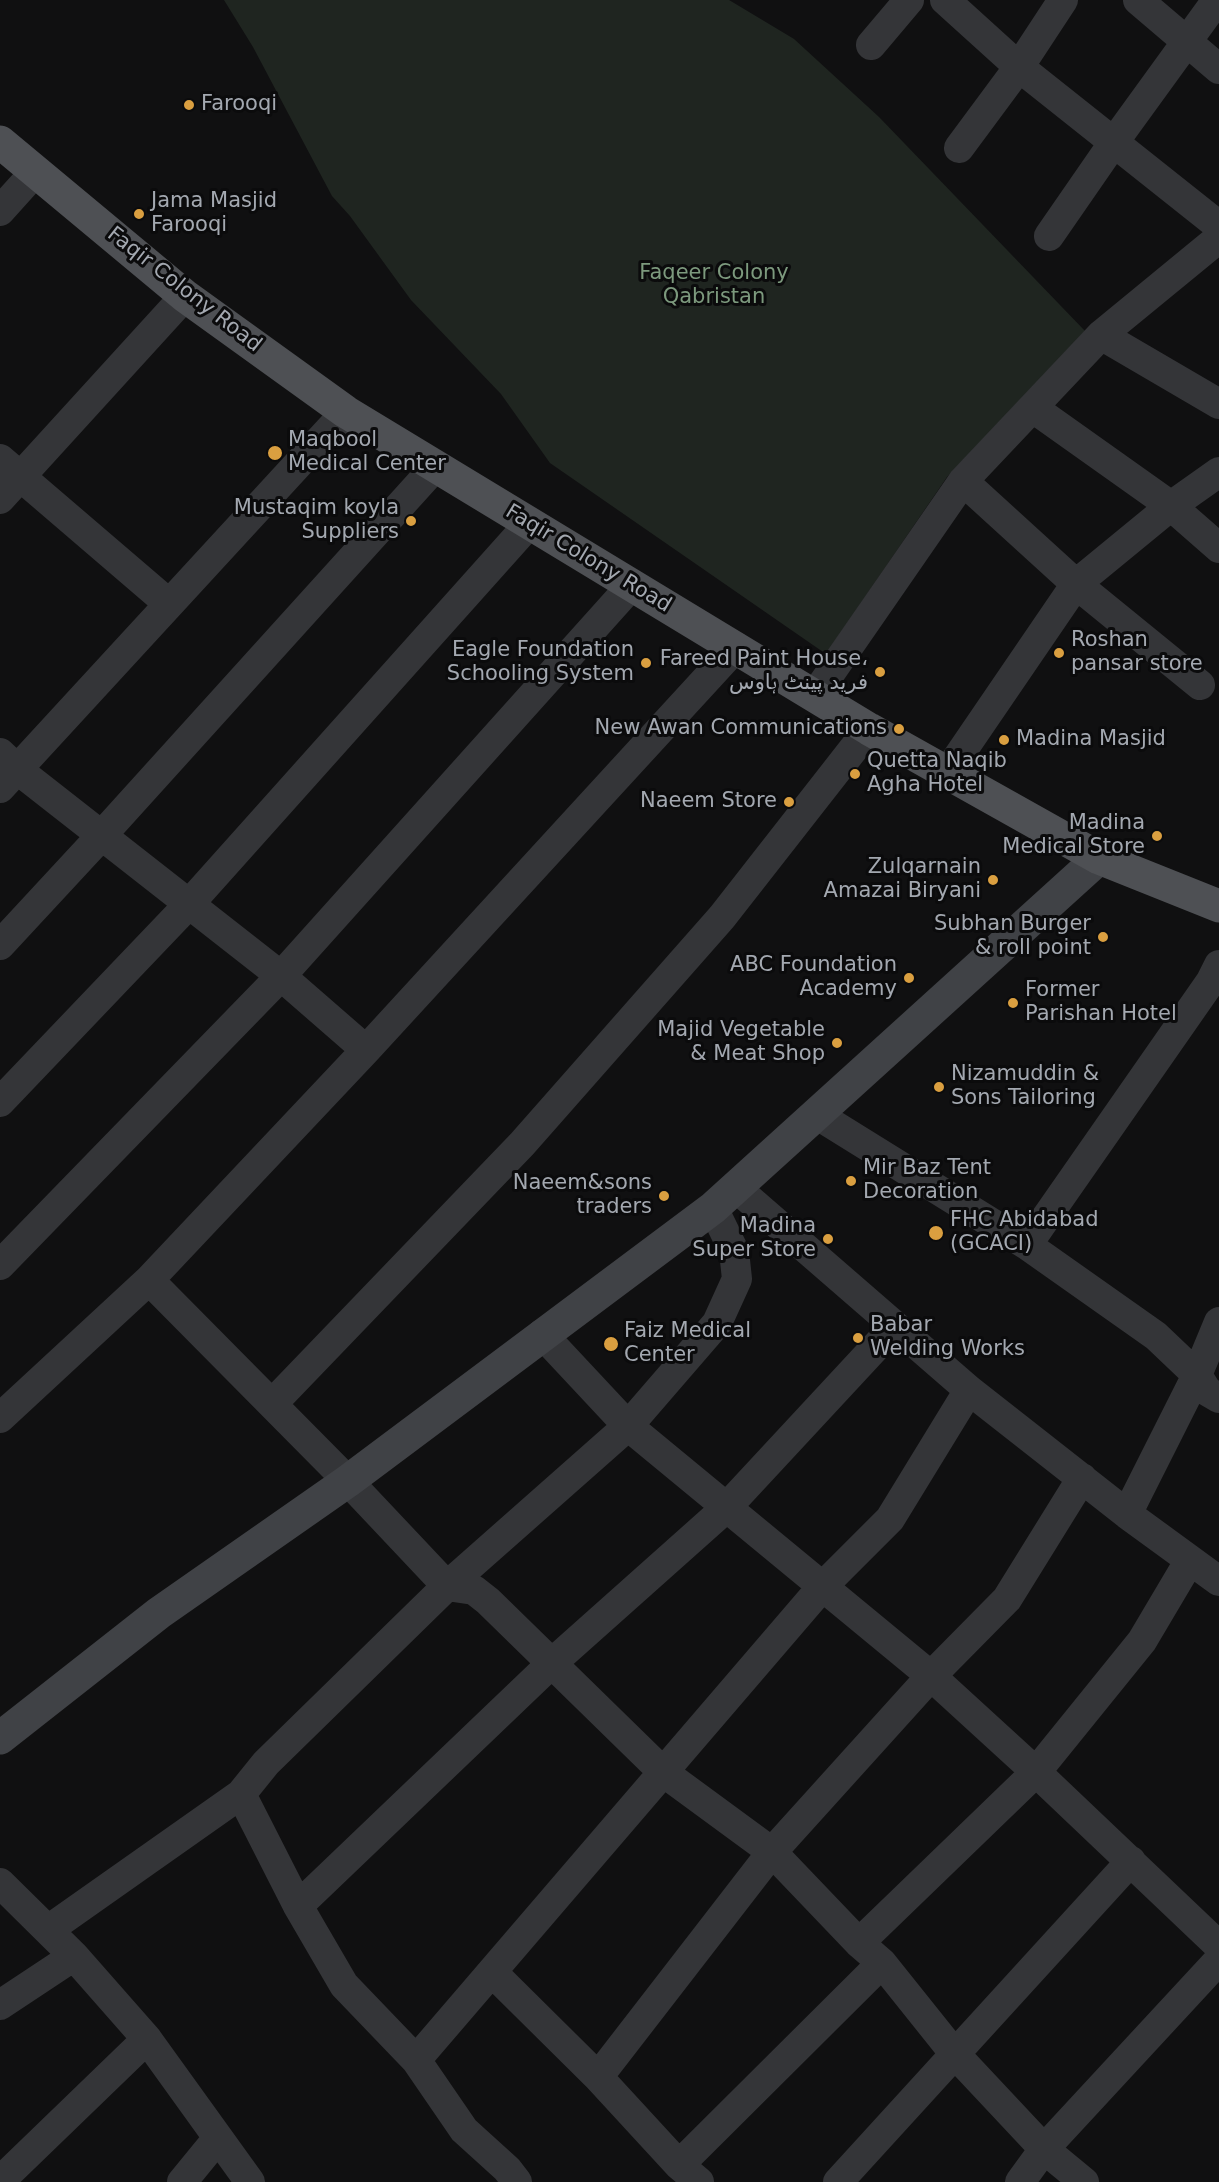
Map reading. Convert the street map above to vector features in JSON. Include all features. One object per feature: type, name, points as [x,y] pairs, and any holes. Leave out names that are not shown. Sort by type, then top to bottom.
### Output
[{"type":"main road","name":"Faqir Colony Road","points":[[0,142],[185,296],[346,412],[869,729],[1098,858],[1219,906]]},
{"type":"main road","points":[[0,1738],[159,1613],[348,1481],[724,1198],[1098,858]]},
{"type":"street","points":[[871,45],[909,0]]},
{"type":"street","points":[[945,0],[1019,67],[1219,226]]},
{"type":"street","points":[[959,148],[1019,67],[1063,0]]},
{"type":"street","points":[[1138,0],[1219,69]]},
{"type":"street","points":[[1048,236],[1113,142],[1217,0]]},
{"type":"street","points":[[0,211],[36,171]]},
{"type":"street","points":[[814,695],[963,481],[1101,335],[1219,238]]},
{"type":"street","points":[[0,499],[10,468],[185,296]]},
{"type":"street","points":[[1101,335],[1219,404]]},
{"type":"street","points":[[1033,408],[1171,507],[1219,548]]},
{"type":"street","points":[[346,412],[168,603],[6,770],[102,835],[190,903],[281,976],[366,1050]]},
{"type":"street","points":[[0,945],[435,467]]},
{"type":"street","points":[[10,468],[168,603]]},
{"type":"street","points":[[947,773],[1076,584],[1171,507],[1219,472]]},
{"type":"street","points":[[963,481],[1076,584],[1200,685]]},
{"type":"street","points":[[0,1102],[190,903],[529,524]]},
{"type":"street","points":[[0,1265],[281,976],[631,586]]},
{"type":"street","points":[[0,1418],[149,1280],[366,1050],[736,647]]},
{"type":"street","points":[[272,1404],[522,1144],[722,917],[869,729]]},
{"type":"street","points":[[1027,1245],[1211,981],[1219,965]]},
{"type":"street","points":[[816,1114],[1027,1245],[1156,1336],[1197,1374],[1207,1391],[1219,1398]]},
{"type":"street","points":[[724,1198],[895,1326],[969,1390],[1127,1514],[1219,1581]]},
{"type":"street","points":[[48,1930],[241,1794],[266,1763],[447,1586],[628,1426],[717,1323],[737,1279],[724,1198]]},
{"type":"street","points":[[149,1280],[348,1481],[447,1586],[474,1590],[481,1595],[663,1772],[772,1852],[859,1943],[882,1963],[954,2053],[1044,2149],[1084,2182]]},
{"type":"street","points":[[1127,1514],[1197,1374],[1219,1322]]},
{"type":"street","points":[[298,1906],[551,1664],[726,1508],[895,1326]]},
{"type":"street","points":[[542,1334],[628,1426],[931,1676],[1131,1861],[1219,1946]]},
{"type":"street","points":[[416,2060],[822,1587],[890,1519],[969,1390]]},
{"type":"street","points":[[598,2077],[772,1852],[931,1676],[1007,1599],[1082,1478]]},
{"type":"street","points":[[859,1943],[1036,1772],[1142,1641],[1190,1560]]},
{"type":"street","points":[[241,1794],[298,1906],[344,1985],[416,2060],[464,2130],[507,2169],[517,2182]]},
{"type":"street","points":[[838,2182],[1131,1861]]},
{"type":"street","points":[[0,1883],[74,1956],[147,2039],[250,2182]]},
{"type":"street","points":[[0,2006],[74,1956]]},
{"type":"street","points":[[1020,2182],[1044,2149],[1219,1960]]},
{"type":"street","points":[[492,1972],[598,2077],[689,2174],[882,1963]]},
{"type":"street","points":[[0,2181],[147,2039]]},
{"type":"street","points":[[182,2182],[218,2138]]},
{"type":"green space","name":"Faqeer Colony Qabristan","points":[[224,0],[729,0],[794,39],[879,117],[1085,331],[947,477],[826,654],[550,463],[501,394],[411,300],[350,216],[332,196],[253,47]]},
{"type":"place","name":"Farooqi","points":[[189,105]]},
{"type":"place","name":"Jama Masjid Farooqi","points":[[139,214]]},
{"type":"place","name":"Maqbool Medical Center","points":[[275,453]]},
{"type":"place","name":"Mustaqim koyla Suppliers","points":[[411,521]]},
{"type":"place","name":"Roshan pansar store","points":[[1059,653]]},
{"type":"place","name":"Eagle Foundation Schooling System","points":[[646,663]]},
{"type":"place","name":"Fareed Paint House، فرید پینٹ ہاوس","points":[[880,672]]},
{"type":"place","name":"New Awan Communications","points":[[899,729]]},
{"type":"place","name":"Madina Masjid","points":[[1004,740]]},
{"type":"place","name":"Quetta Naqib Agha Hotel","points":[[855,774]]},
{"type":"place","name":"Naeem Store","points":[[789,802]]},
{"type":"place","name":"Madina Medical Store","points":[[1157,836]]},
{"type":"place","name":"Zulqarnain Amazai Biryani","points":[[993,880]]},
{"type":"place","name":"Subhan Burger & roll point","points":[[1103,937]]},
{"type":"place","name":"ABC Foundation Academy","points":[[909,978]]},
{"type":"place","name":"Former Parishan Hotel","points":[[1013,1003]]},
{"type":"place","name":"Majid Vegetable & Meat Shop","points":[[837,1043]]},
{"type":"place","name":"Nizamuddin & Sons Tailoring","points":[[939,1087]]},
{"type":"place","name":"Mir Baz Tent Decoration","points":[[851,1181]]},
{"type":"place","name":"Naeem&sons traders","points":[[664,1196]]},
{"type":"place","name":"FHC Abidabad (GCACI)","points":[[936,1233]]},
{"type":"place","name":"Madina Super Store","points":[[828,1239]]},
{"type":"place","name":"Babar Welding Works","points":[[858,1338]]},
{"type":"place","name":"Faiz Medical Center","points":[[611,1344]]}]
